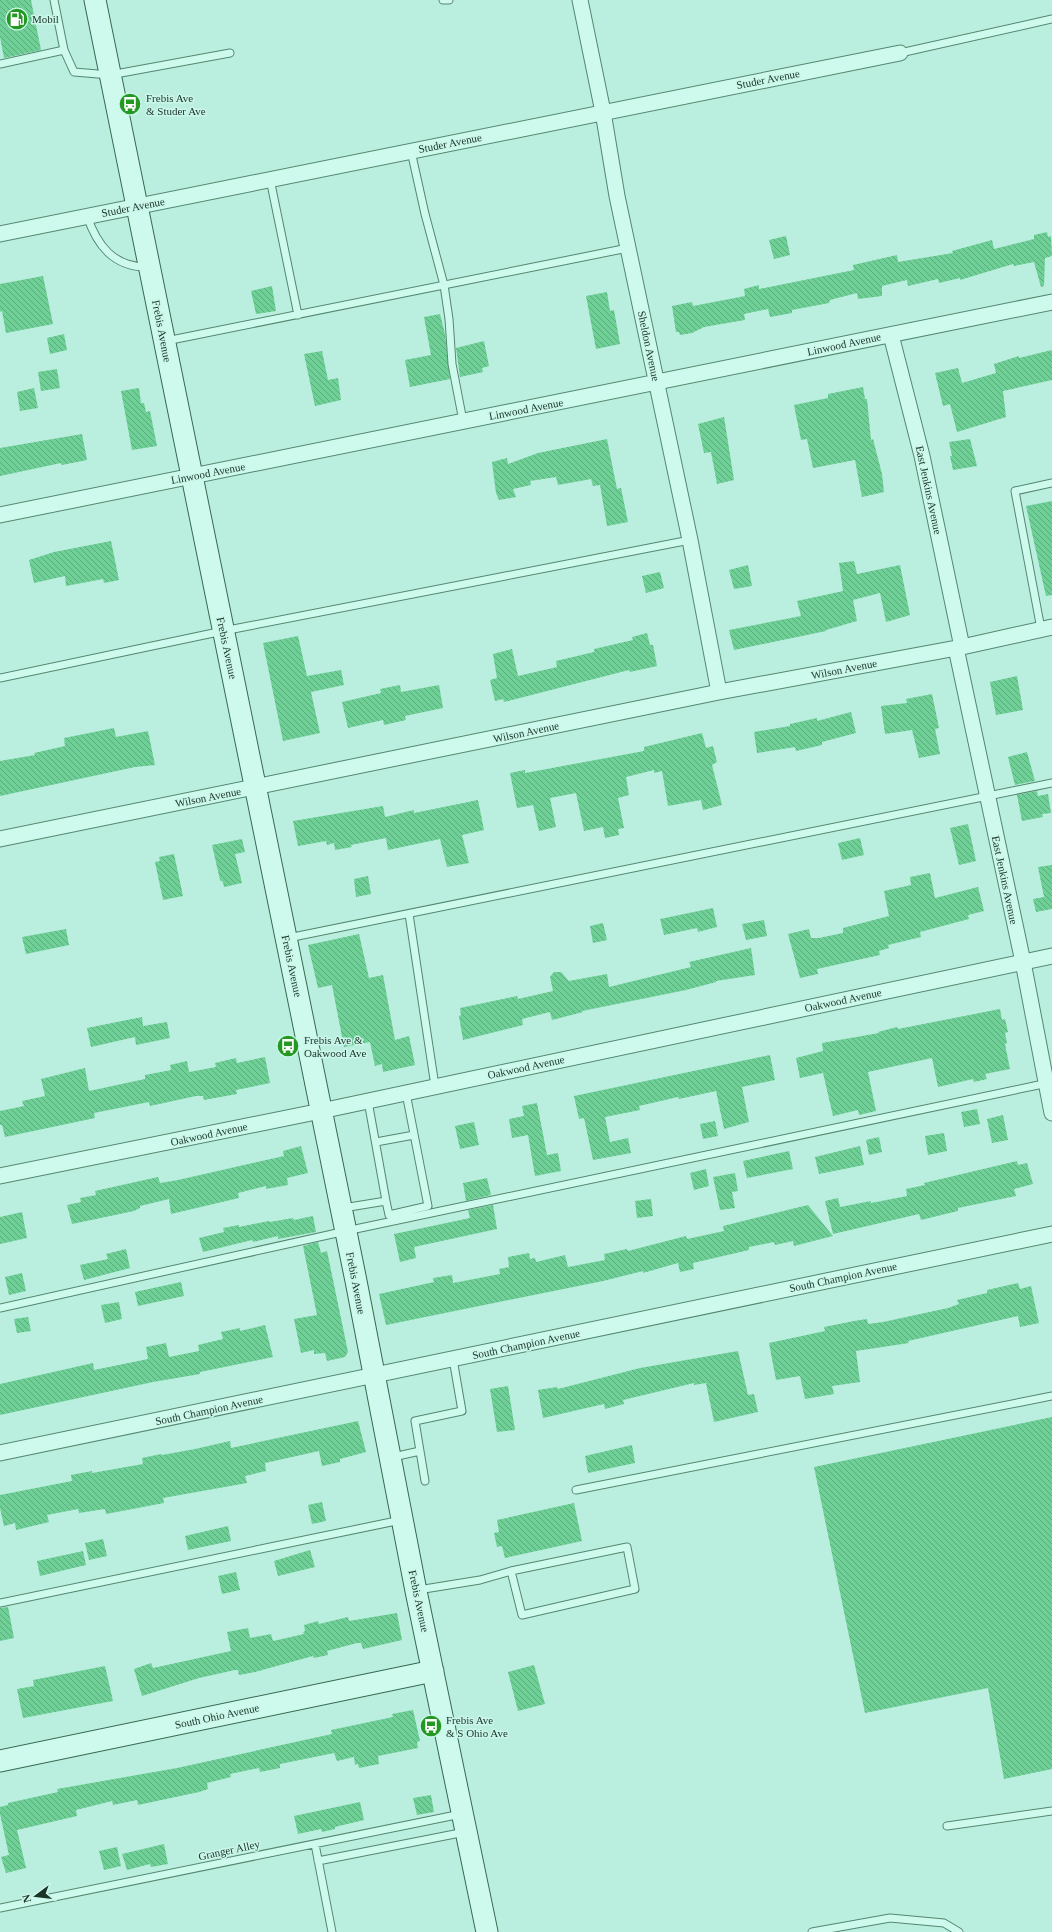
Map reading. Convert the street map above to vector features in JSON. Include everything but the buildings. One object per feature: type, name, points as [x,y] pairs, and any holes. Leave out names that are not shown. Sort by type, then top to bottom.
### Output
[{"type":"main road","name":"Frebis Avenue","points":[[94,0],[346,1231],[416,1591],[487,1932]]},
{"type":"main road","name":"South Ohio Avenue","points":[[0,1761],[433,1671]]},
{"type":"street","name":"Sheldon Avenue","points":[[580,0],[617,196],[690,540],[719,692]]},
{"type":"street","name":"Studer Avenue","points":[[0,234],[900,53]]},
{"type":"street","name":"Linwood Avenue","points":[[0,515],[1052,302]]},
{"type":"street","name":"East Jenkins Avenue","points":[[892,334],[922,456],[987,796],[1049,1082],[1052,1113]]},
{"type":"street","name":"Wilson Avenue","points":[[0,838],[255,788],[719,692],[959,647],[1046,628]]},
{"type":"street","name":"Oakwood Avenue","points":[[0,1176],[321,1111],[1052,956]]},
{"type":"street","name":"South Champion Avenue","points":[[0,1453],[1052,1234]]},
{"type":"lane","points":[[54,0],[64,50],[74,72],[110,75],[230,53]]},
{"type":"lane","points":[[443,0],[449,0]]},
{"type":"lane","points":[[900,53],[1052,19]]},
{"type":"lane","points":[[0,64],[64,50]]},
{"type":"lane","points":[[411,151],[425,214],[444,285],[449,319],[452,364],[463,421]]},
{"type":"lane","points":[[270,179],[298,315]]},
{"type":"lane","points":[[87,216],[102,248],[130,266],[149,267]]},
{"type":"lane","points":[[164,342],[628,248]]},
{"type":"lane","points":[[1046,628],[1015,491],[1052,483]]},
{"type":"lane","points":[[0,678],[223,631],[690,540]]},
{"type":"lane","points":[[286,939],[1052,783]]},
{"type":"lane","points":[[409,914],[435,1086]]},
{"type":"lane","points":[[0,1308],[346,1231],[1049,1082]]},
{"type":"lane","points":[[368,1100],[389,1215],[428,1206],[406,1093]]},
{"type":"lane","points":[[376,1142],[414,1135]]},
{"type":"lane","points":[[341,1208],[386,1201]]},
{"type":"lane","points":[[426,1480],[415,1421],[462,1411],[453,1359]]},
{"type":"lane","points":[[576,1490],[1052,1396]]},
{"type":"lane","points":[[390,1457],[420,1451]]},
{"type":"lane","points":[[0,1603],[402,1520]]},
{"type":"lane","points":[[416,1591],[480,1580],[511,1571],[627,1547],[635,1589],[522,1615],[511,1571]]},
{"type":"lane","points":[[947,1826],[1052,1811]]},
{"type":"lane","points":[[318,1861],[465,1823]]},
{"type":"lane","name":"Granger Alley","points":[[0,1908],[315,1844],[465,1823]]},
{"type":"lane","points":[[315,1844],[332,1932]]},
{"type":"lane","points":[[812,1932],[890,1918],[944,1923],[959,1932]]},
{"type":"place","name":"Mobil","points":[[17,19]]},
{"type":"place","name":"Frebis Ave & Studer Ave","points":[[130,104]]},
{"type":"place","name":"Frebis Ave & Oakwood Ave","points":[[288,1046]]},
{"type":"place","name":"Frebis Ave & S Ohio Ave","points":[[431,1726]]}]
